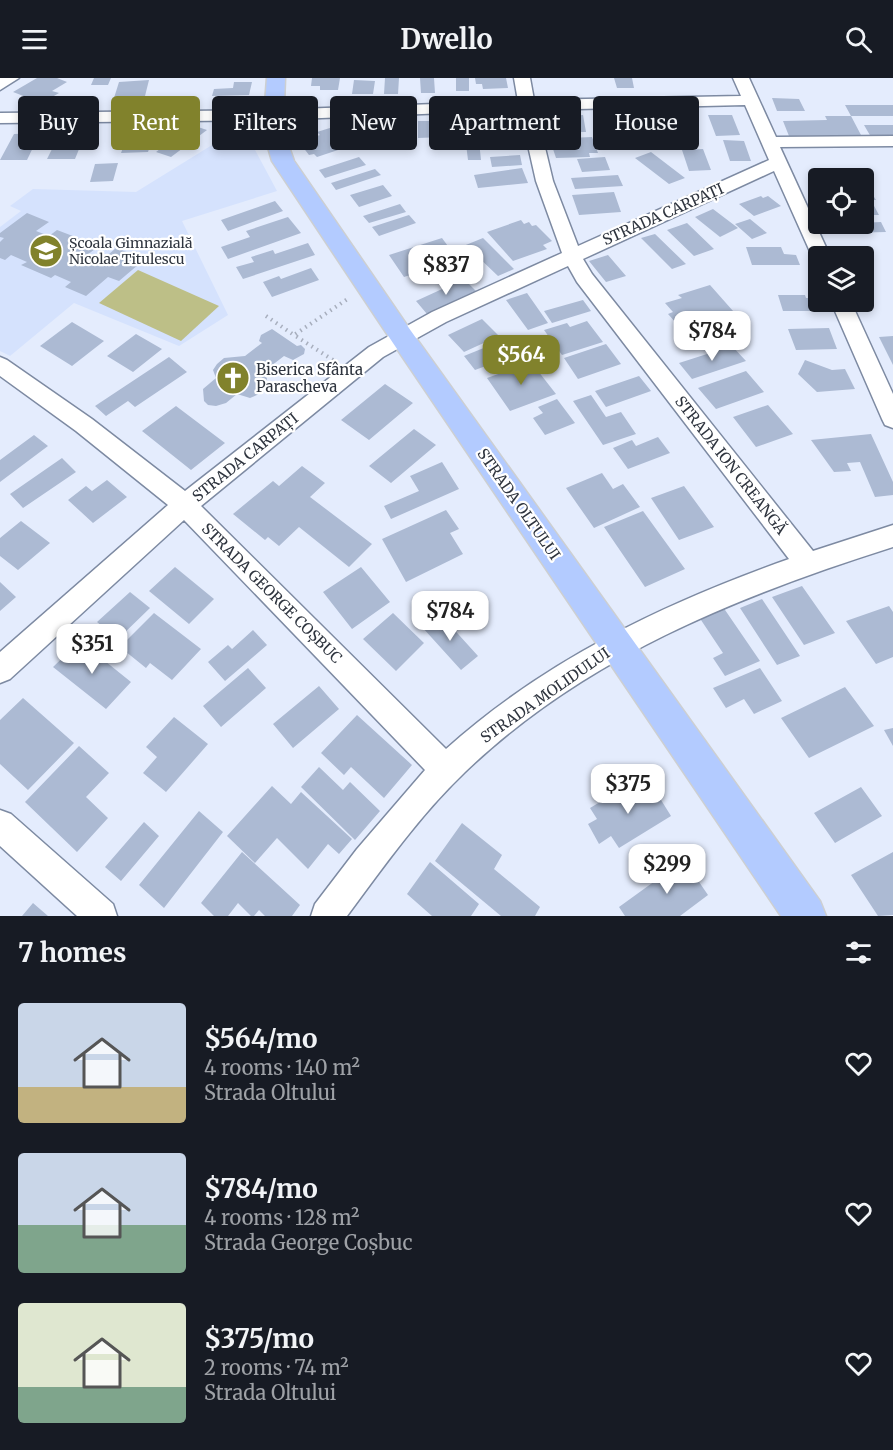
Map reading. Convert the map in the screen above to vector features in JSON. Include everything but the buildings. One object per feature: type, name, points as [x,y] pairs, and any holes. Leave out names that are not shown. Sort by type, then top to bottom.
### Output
[{"type":"main road","name":"STRADA OLTULUI","points":[[274,96],[276,78]]},
{"type":"main road","name":"STRADA OLTULUI","points":[[278,150],[283,161],[402,337],[805,916]]},
{"type":"street","points":[[0,85],[11,78]]},
{"type":"street","name":"STRADA ION CREANGĂ","points":[[522,78],[525,96]]},
{"type":"street","points":[[741,78],[817,246]]},
{"type":"street","points":[[581,104],[751,100]]},
{"type":"street","points":[[318,113],[429,109]]},
{"type":"street","points":[[0,118],[212,116]]},
{"type":"street","points":[[770,142],[893,141]]},
{"type":"street","name":"STRADA ION CREANGĂ","points":[[536,150],[570,255],[584,277],[807,563]]},
{"type":"street","name":"STRADA CARPAȚI","points":[[0,670],[185,505],[376,352],[570,255],[779,162]]},
{"type":"street","points":[[845,312],[893,419]]},
{"type":"street","name":"STRADA GEORGE COȘBUC","points":[[0,364],[84,425],[185,505],[446,770]]},
{"type":"street","name":"STRADA MOLIDULUI","points":[[327,916],[390,830],[446,770],[500,724],[570,674],[618,645],[674,616],[807,563],[893,536]]},
{"type":"street","points":[[0,825],[101,916]]},
{"type":"path","points":[[294,335],[367,285]]},
{"type":"path","points":[[266,316],[351,372]]},
{"type":"shaded area","points":[[212,145],[212,150],[255,150],[277,191],[182,221],[228,315],[179,346],[74,303],[10,356],[0,351],[0,227],[21,211],[10,206],[33,189],[136,192]]},
{"type":"green space","points":[[138,270],[219,306],[181,341],[99,303]]},
{"type":"place","name":"Școala Gimnazială Nicolae Titulescu","points":[[46,251]]},
{"type":"place","name":"Biserica Sfânta Parascheva","points":[[233,378]]}]
